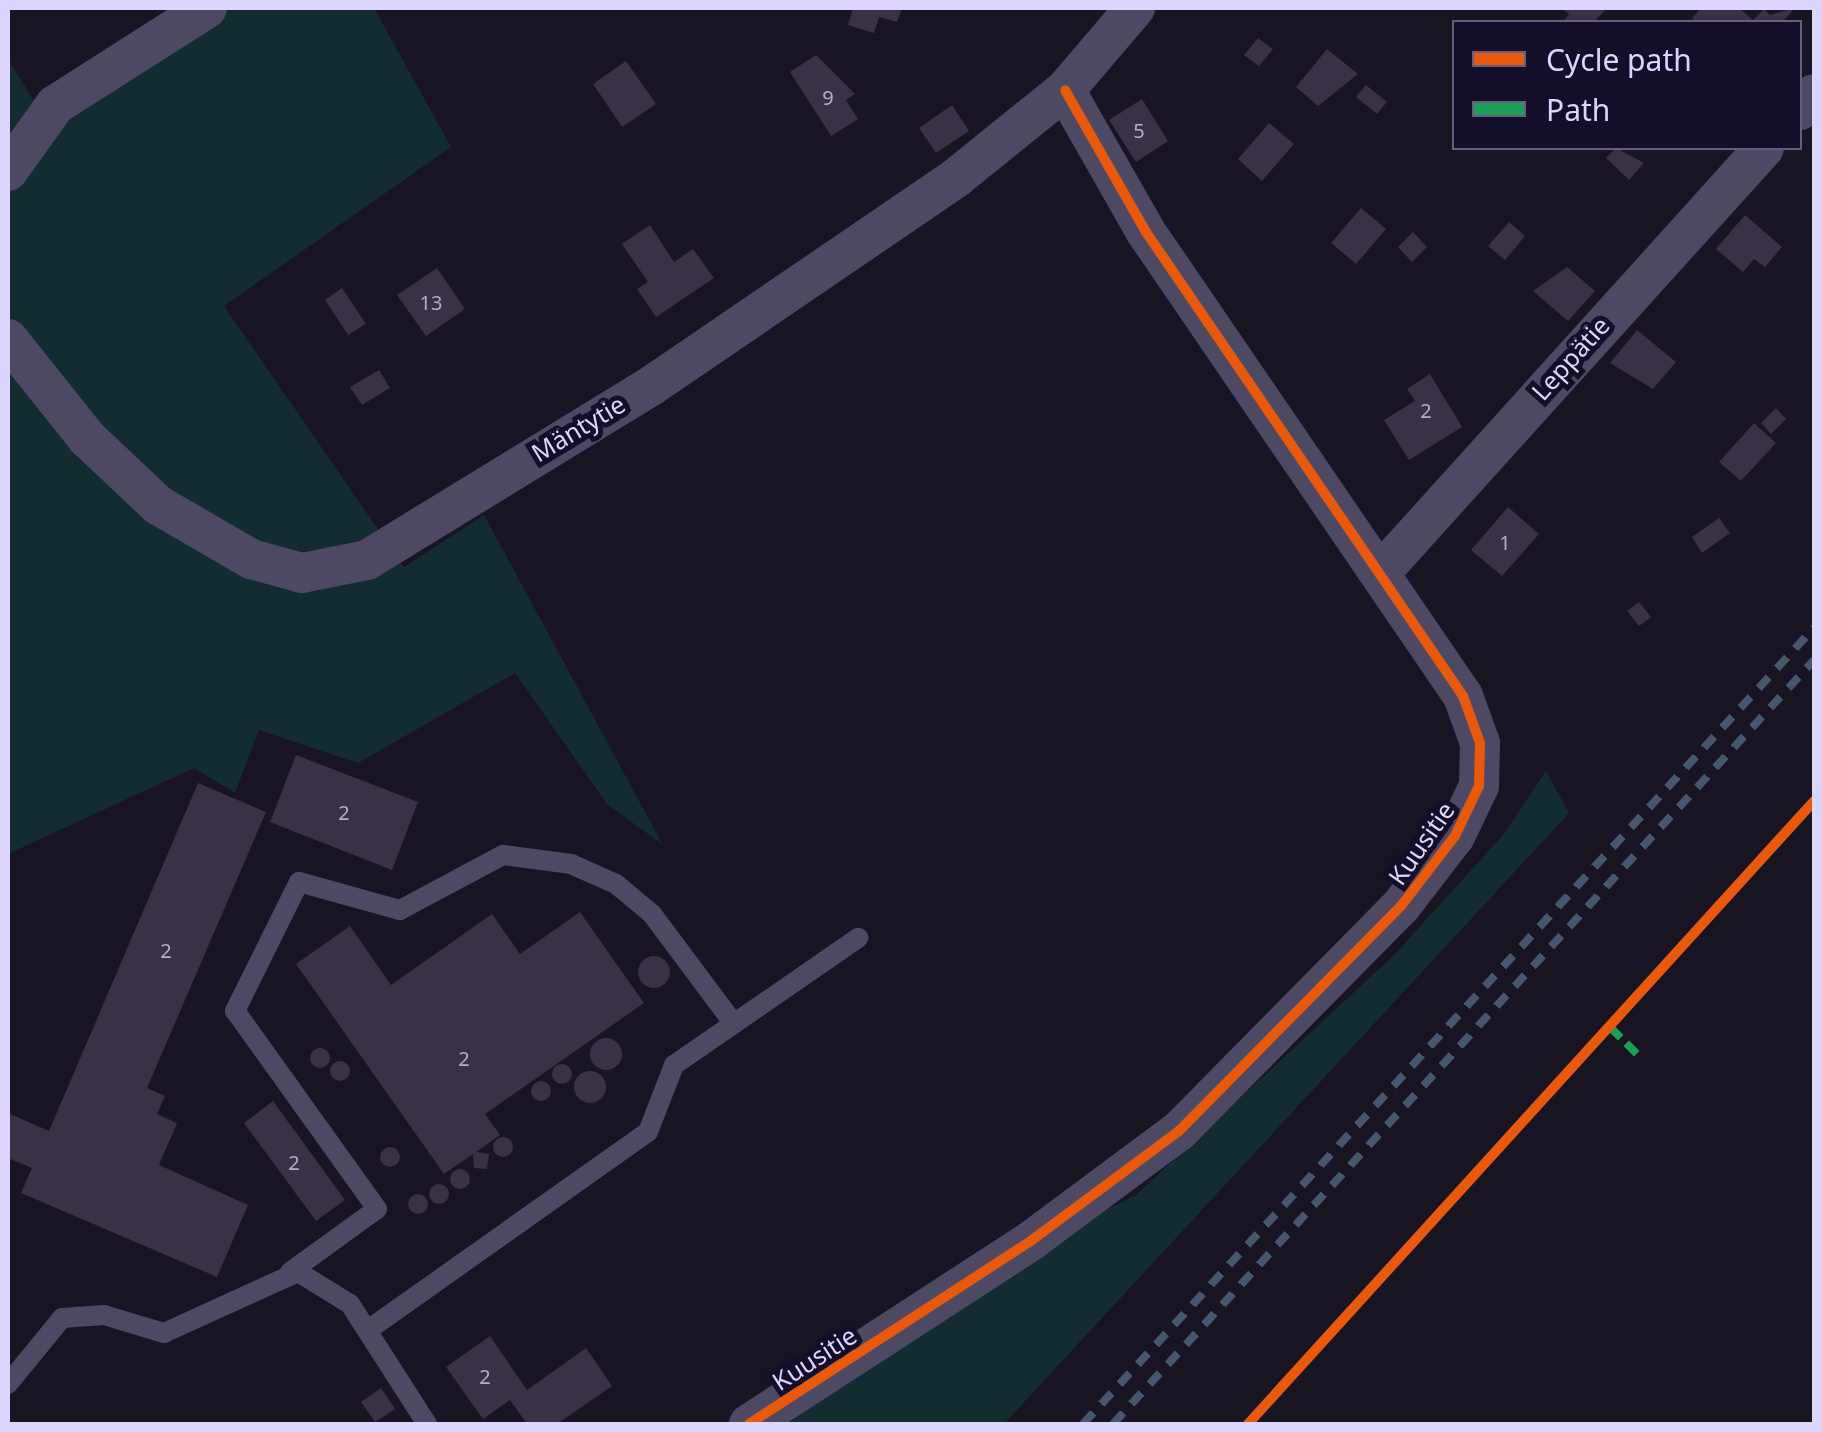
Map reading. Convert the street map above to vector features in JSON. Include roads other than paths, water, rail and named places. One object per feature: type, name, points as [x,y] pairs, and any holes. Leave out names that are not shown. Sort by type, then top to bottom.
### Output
[{"type":"street","points":[[8,171],[55,105],[208,8]]},
{"type":"street","name":"Mäntytie","points":[[8,339],[75,424],[158,505],[268,564],[302,573],[366,560],[650,386],[957,177],[1064,90],[1125,12]]},
{"type":"street","name":"Kuusitie","points":[[748,1424],[1032,1240],[1179,1131],[1428,874],[1474,802],[1480,743],[1463,696],[1156,248],[1064,90]]},
{"type":"street","name":"Leppätie","points":[[1381,572],[1762,150]]},
{"type":"lane","points":[[8,1384],[62,1318],[104,1316],[164,1333],[225,1312],[290,1272],[377,1209],[235,1011],[299,882],[400,910],[503,855],[571,864],[616,884],[652,914],[734,1024]]},
{"type":"lane","points":[[368,1330],[648,1132],[674,1066],[858,938]]},
{"type":"lane","points":[[290,1272],[334,1289],[368,1330],[427,1424]]},
{"type":"railway","points":[[1083,1424],[1814,628]]},
{"type":"railway","points":[[1113,1424],[1814,660]]}]
